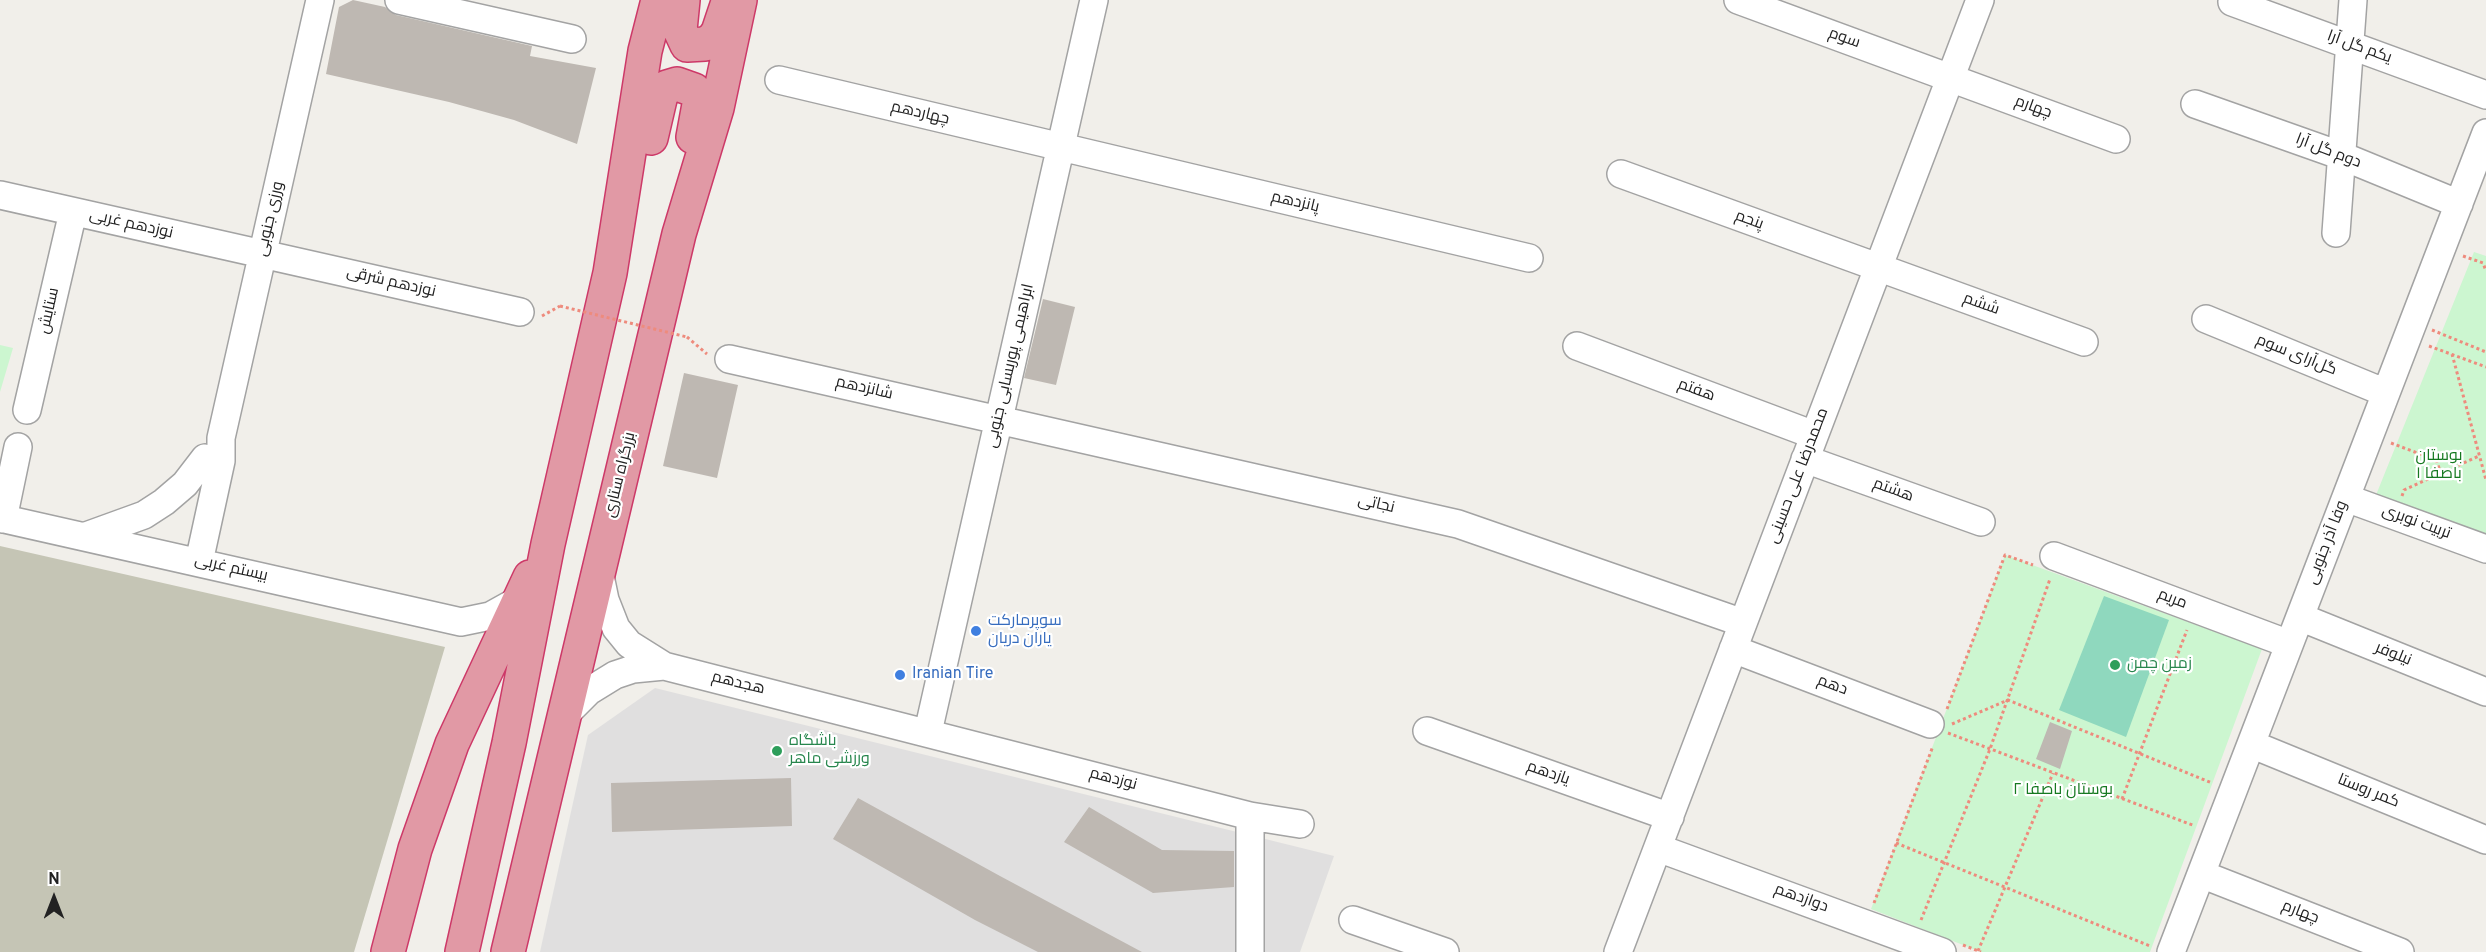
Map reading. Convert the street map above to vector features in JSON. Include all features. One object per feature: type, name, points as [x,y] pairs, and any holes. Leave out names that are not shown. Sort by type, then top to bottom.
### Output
[{"type":"highway","points":[[462,952],[509,742],[548,544],[610,273],[645,51],[658,0]]},
{"type":"highway","points":[[683,0],[680,21],[682,39],[687,45],[696,46],[705,44],[718,32],[728,0]]},
{"type":"highway","name":"بزرگراه ستاری","points":[[508,952],[679,234],[717,108],[740,0]]},
{"type":"highway","points":[[610,273],[623,243],[661,95],[667,87],[677,84],[694,90],[700,99],[684,189],[679,234]]},
{"type":"highway","points":[[388,952],[422,828],[452,744],[517,601],[548,544]]},
{"type":"street","name":"ورزی جنوبی","points":[[191,560],[221,461],[213,448],[263,254],[320,0]]},
{"type":"street","points":[[399,0],[572,39]]},
{"type":"street","name":"ابراهیمی پوربسابی جنوبی","points":[[928,732],[1094,0]]},
{"type":"street","name":"سوم","points":[[1738,0],[1950,78]]},
{"type":"street","name":"محمدرضا علی حسینی","points":[[1618,952],[1980,0]]},
{"type":"street","points":[[2336,233],[2353,0]]},
{"type":"street","name":"یکم گل‌ آرا","points":[[2232,2],[2486,95]]},
{"type":"street","name":"چهارم","points":[[1950,78],[2116,139]]},
{"type":"street","name":"چهاردهم","points":[[779,80],[1061,147]]},
{"type":"street","name":"دوم گل‌ آرا","points":[[2195,104],[2342,156],[2459,204]]},
{"type":"street","name":"وفا آذر جنوبی","points":[[2171,952],[2486,133]]},
{"type":"street","name":"پانزدهم","points":[[1061,147],[1529,258]]},
{"type":"street","name":"پنجم","points":[[1621,174],[1878,267]]},
{"type":"street","name":"نوزدهم غربی","points":[[0,195],[263,254]]},
{"type":"street","name":"ستایش","points":[[27,410],[73,212]]},
{"type":"street","name":"نوزدهم شرقی","points":[[263,254],[520,312]]},
{"type":"street","name":"ششم","points":[[1878,267],[2084,342]]},
{"type":"street","name":"گل‌آرای سوم","points":[[2206,319],[2386,393]]},
{"type":"street","name":"هفتم","points":[[1577,346],[1810,447]]},
{"type":"street","name":"شانزدهم","points":[[729,359],[999,419]]},
{"type":"street","name":"نجاتی","points":[[999,419],[1458,524],[1743,623]]},
{"type":"street","points":[[2,518],[18,447]]},
{"type":"street","name":"هشتم","points":[[1810,447],[1982,522]]},
{"type":"street","points":[[84,536],[144,515],[164,502],[185,484],[213,448]]},
{"type":"street","name":"تربیت نوبری","points":[[2346,498],[2486,549]]},
{"type":"street","name":"بیستم غربی","points":[[2,518],[461,622]]},
{"type":"street","name":"مریم","points":[[2050,565],[2289,644]]},
{"type":"street","points":[[598,568],[605,600],[616,628],[629,644],[664,666]]},
{"type":"street","points":[[461,622],[490,616],[517,601]]},
{"type":"street","name":"نیلوفر","points":[[2300,617],[2486,692]]},
{"type":"street","points":[[461,622],[479,638],[492,655]]},
{"type":"street","name":"دهم","points":[[1733,649],[1939,728]]},
{"type":"street","name":"هجدهم","points":[[562,718],[589,691],[615,675],[633,669],[664,666],[928,732]]},
{"type":"street","name":"یازدهم","points":[[1427,731],[1670,817]]},
{"type":"street","name":"نوزدهم","points":[[928,732],[1250,816],[1300,824]]},
{"type":"street","name":"کمر روستا","points":[[2251,744],[2486,840]]},
{"type":"street","points":[[1250,816],[1250,952]]},
{"type":"street","name":"دوازدهم","points":[[1658,848],[1863,921],[1950,948]]},
{"type":"street","name":"چهارم","points":[[2201,874],[2400,952]]},
{"type":"street","points":[[1353,920],[1445,952]]},
{"type":"path","points":[[2442,248],[2483,263],[2486,271]]},
{"type":"path","points":[[560,306],[687,337]]},
{"type":"path","points":[[2410,330],[2486,352]]},
{"type":"path","points":[[2410,330],[2452,354],[2486,367]]},
{"type":"path","points":[[2452,354],[2486,480]]},
{"type":"path","points":[[2369,436],[2436,459],[2442,473]]},
{"type":"path","points":[[2395,515],[2404,490],[2480,456]]},
{"type":"path","points":[[1871,909],[2005,555],[2050,565],[2008,700],[1918,928]]},
{"type":"path","points":[[2122,799],[2190,622]]},
{"type":"path","points":[[1939,728],[2008,700],[2212,783]]},
{"type":"path","points":[[1939,728],[2196,827]]},
{"type":"path","points":[[1950,948],[1978,952],[2053,773]]},
{"type":"path","points":[[1896,843],[2152,946],[2150,952]]},
{"type":"shaded area","points":[[0,546],[445,647],[354,952],[0,952]]},
{"type":"shaded area","points":[[655,688],[1334,856],[1300,952],[540,952],[588,735]]},
{"type":"green space","name":"بوستان باصفا ۱","points":[[2474,252],[2486,256],[2486,536],[2376,495]]},
{"type":"green space","points":[[0,345],[13,348],[0,392]]},
{"type":"green space","name":"بوستان باصفا ۲","points":[[2005,555],[2262,649],[2150,952],[1981,952],[1871,909]]},
{"type":"green space","name":"زمین چمن","points":[[2104,596],[2169,620],[2126,737],[2059,710]]},
{"type":"building","points":[[353,0],[385,7],[396,15],[532,46],[530,56],[596,68],[577,144],[514,120],[449,102],[326,74],[339,7]]},
{"type":"building","points":[[1043,299],[1075,307],[1056,385],[1024,378]]},
{"type":"building","points":[[684,373],[738,385],[717,478],[663,466]]},
{"type":"building","points":[[2050,722],[2072,731],[2060,769],[2036,759]]},
{"type":"building","points":[[791,778],[792,826],[612,832],[611,783]]},
{"type":"building","points":[[858,798],[1142,952],[1038,952],[975,920],[833,839]]},
{"type":"building","points":[[1089,807],[1162,850],[1234,851],[1234,887],[1153,893],[1064,842]]},
{"type":"place","name":"سوپرمارکت یاران دریان","points":[[976,631]]},
{"type":"place","name":"زمین چمن","points":[[2115,665]]},
{"type":"place","name":"Iranian Tire","points":[[900,675]]},
{"type":"place","name":"باشگاه ورزشی ماهر","points":[[777,751]]}]
